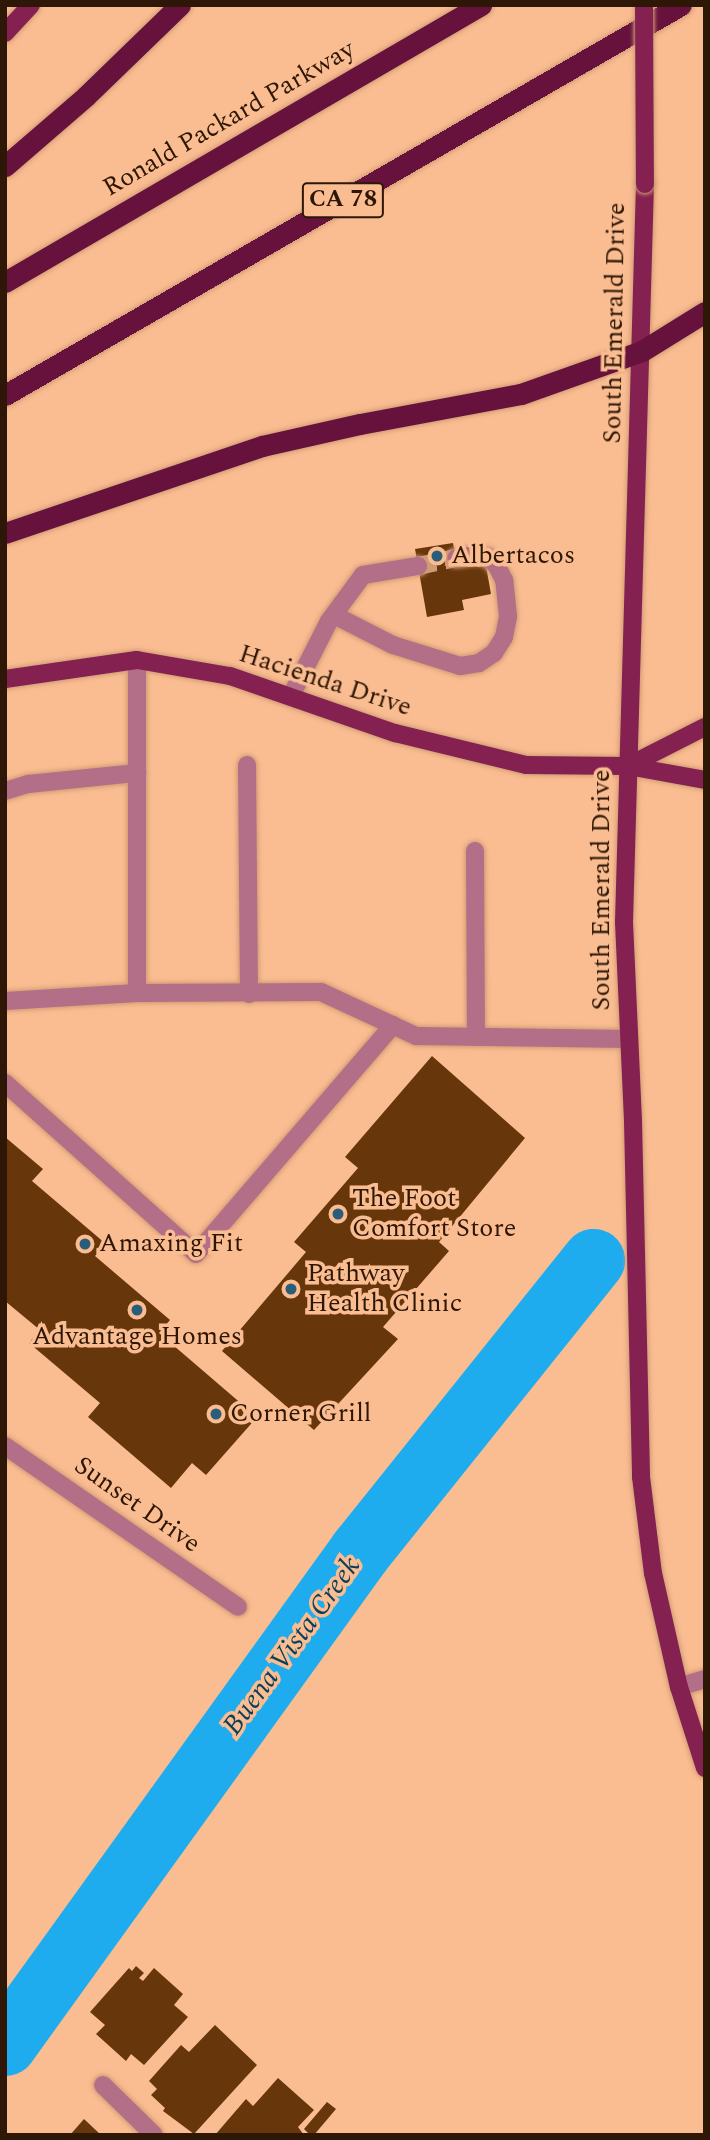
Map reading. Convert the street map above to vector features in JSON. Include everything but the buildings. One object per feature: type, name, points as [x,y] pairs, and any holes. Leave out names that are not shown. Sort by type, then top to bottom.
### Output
[{"type":"highway","points":[[5,166],[86,96],[180,5]]},
{"type":"highway","name":"Ronald Packard Parkway","points":[[5,282],[481,5]]},
{"type":"highway","name":"CA 78","points":[[5,395],[681,5]]},
{"type":"highway","points":[[5,533],[92,501],[262,446],[520,394],[642,351],[705,312]]},
{"type":"main road","points":[[5,33],[31,5]]},
{"type":"main road","name":"South Emerald Drive","points":[[644,5],[642,351],[624,922],[641,1477],[653,1573],[679,1687],[705,1768]]},
{"type":"main road","name":"Hacienda Drive","points":[[5,679],[137,660],[230,676],[395,733],[526,765],[628,766],[705,780]]},
{"type":"main road","name":"Hacienda Drive","points":[[628,766],[705,727]]},
{"type":"street","points":[[334,615],[393,645],[460,666],[479,663],[494,653],[504,637],[508,616],[504,580],[497,566],[488,557],[475,555],[456,558]]},
{"type":"street","points":[[291,696],[334,615],[363,575],[418,566]]},
{"type":"street","points":[[137,660],[137,993]]},
{"type":"street","points":[[247,765],[249,994]]},
{"type":"street","points":[[5,791],[28,784],[137,773]]},
{"type":"street","points":[[475,850],[476,1037]]},
{"type":"street","points":[[5,1001],[137,993],[321,992],[416,1036],[629,1040]]},
{"type":"street","points":[[5,1083],[195,1254],[393,1025]]},
{"type":"street","name":"Sunset Drive","points":[[5,1446],[238,1606]]},
{"type":"street","points":[[679,1687],[705,1679]]},
{"type":"street","points":[[103,2085],[154,2135]]},
{"type":"waterway","name":"Buena Vista Creek","points":[[5,2044],[360,1551],[593,1260]]},
{"type":"tunnel","points":[[418,566],[456,558]]},
{"type":"place","name":"Albertacos","points":[[437,556]]},
{"type":"place","name":"The Foot Comfort Store","points":[[338,1214]]},
{"type":"place","name":"Amaxing Fit","points":[[85,1244]]},
{"type":"place","name":"Pathway Health Clinic","points":[[291,1289]]},
{"type":"place","name":"Advantage Homes","points":[[137,1310]]},
{"type":"place","name":"Corner Grill","points":[[216,1414]]}]
